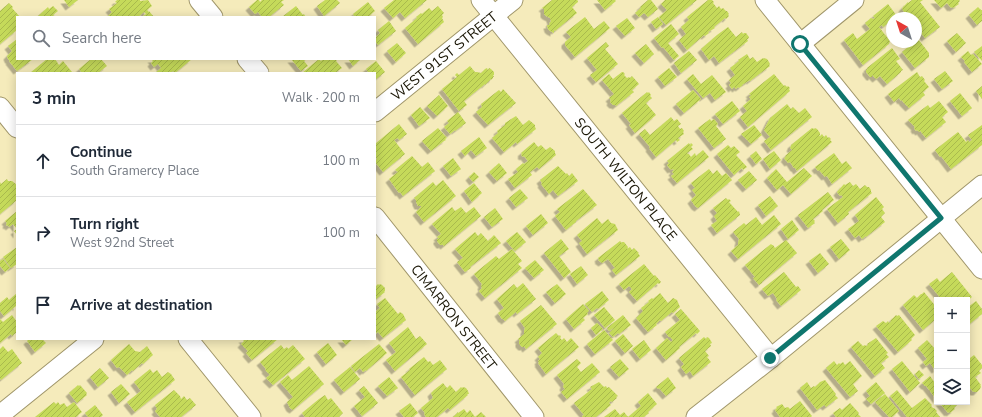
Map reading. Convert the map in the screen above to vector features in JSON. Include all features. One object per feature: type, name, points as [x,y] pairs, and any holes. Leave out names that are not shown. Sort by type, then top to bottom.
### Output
[{"type":"street","points":[[199,0],[212,16]]},
{"type":"street","name":"SOUTH WILTON PLACE","points":[[481,0],[770,358]]},
{"type":"street","name":"WEST 91ST STREET","points":[[376,111],[513,0]]},
{"type":"street","points":[[765,0],[982,269]]},
{"type":"street","points":[[800,44],[854,0]]},
{"type":"street","points":[[248,60],[258,72]]},
{"type":"street","points":[[0,108],[16,127]]},
{"type":"street","points":[[696,417],[982,185]]},
{"type":"street","name":"CIMARRON STREET","points":[[376,218],[534,417]]},
{"type":"street","points":[[0,415],[93,340]]},
{"type":"street","points":[[189,340],[251,417]]},
{"type":"building","points":[[64,0],[78,0],[69,7]]},
{"type":"building","points":[[117,0],[148,0],[152,6],[147,10],[153,16],[143,16],[146,14],[144,12],[139,16],[108,16],[112,12],[109,9],[117,3],[115,2]]},
{"type":"building","points":[[257,0],[260,2],[262,0],[284,0],[281,2],[284,5],[270,16],[261,16],[258,12],[255,14],[249,7]]},
{"type":"building","points":[[325,0],[337,0],[340,3],[324,16],[317,6]]},
{"type":"building","points":[[394,0],[427,0],[405,18],[400,12],[393,18],[384,8]]},
{"type":"building","points":[[552,0],[578,1],[572,7],[577,13],[555,31],[554,30],[554,33],[548,29],[547,25],[550,25],[549,24],[551,21],[550,18],[544,14],[544,9],[542,8]]},
{"type":"building","points":[[597,0],[615,0],[616,1],[605,10]]},
{"type":"building","points":[[648,0],[651,0],[658,9],[648,17],[644,13],[639,17],[635,13]]},
{"type":"building","points":[[665,0],[697,0],[666,25],[659,17],[667,10],[661,4]]},
{"type":"building","points":[[708,0],[712,0],[717,8],[719,6],[721,9],[723,8],[727,11],[729,16],[687,50],[679,40],[686,34],[681,27],[689,20],[687,17]]},
{"type":"building","points":[[912,0],[923,0],[920,2],[940,27],[925,38],[922,34],[922,12],[904,12],[902,9]]},
{"type":"building","points":[[934,0],[960,1],[958,3],[959,4],[953,8],[951,8],[947,3],[941,8]]},
{"type":"building","points":[[368,2],[375,11],[369,16],[354,16],[353,14]]},
{"type":"building","points":[[9,3],[19,16],[16,16],[16,31],[0,44],[0,11]]},
{"type":"building","points":[[888,4],[894,12],[886,12],[886,25],[883,27],[882,25],[879,27],[886,36],[886,46],[863,65],[844,40],[853,33],[857,39],[870,29],[865,23],[871,18],[875,18],[873,16]]},
{"type":"building","points":[[53,6],[58,11],[53,15],[54,16],[38,16],[48,7],[49,9]]},
{"type":"building","points":[[296,6],[305,16],[283,16]]},
{"type":"building","points":[[438,6],[444,13],[442,18],[444,22],[418,44],[405,28],[421,13],[422,14],[429,8],[432,11]]},
{"type":"building","points":[[978,7],[982,10],[982,21],[977,25],[969,15]]},
{"type":"building","points":[[585,17],[594,29],[604,21],[610,28],[575,57],[565,45],[565,42],[571,37],[566,32]]},
{"type":"building","points":[[658,17],[663,24],[656,29],[651,22]]},
{"type":"building","points":[[627,18],[635,28],[625,36],[616,26]]},
{"type":"building","points":[[389,21],[396,31],[378,45],[376,42],[376,37],[380,33],[378,30]]},
{"type":"building","points":[[671,24],[679,34],[668,43],[679,56],[674,60],[654,38]]},
{"type":"building","points":[[728,27],[736,37],[742,32],[743,34],[746,33],[749,37],[747,39],[748,41],[719,63],[714,56],[709,60],[701,49]]},
{"type":"building","points":[[957,33],[966,43],[956,52],[947,41]]},
{"type":"building","points":[[16,40],[16,60],[32,60],[17,71],[8,59],[7,56],[12,51],[8,46]]},
{"type":"building","points":[[606,42],[609,46],[605,49],[618,64],[596,82],[590,75],[597,70],[587,58]]},
{"type":"building","points":[[397,43],[406,53],[396,62],[387,51]]},
{"type":"building","points":[[646,44],[654,54],[644,63],[635,53]]},
{"type":"building","points":[[922,44],[929,53],[929,57],[915,68],[902,52],[907,48],[922,48]]},
{"type":"building","points":[[982,46],[982,61],[974,52]]},
{"type":"building","points":[[892,48],[900,59],[896,61],[903,70],[887,84],[880,76],[876,79],[872,75],[872,77],[870,77],[866,72],[866,69],[868,70],[867,68]]},
{"type":"building","points":[[689,51],[697,60],[681,73],[674,63]]},
{"type":"building","points":[[968,51],[971,55],[973,54],[982,64],[972,72],[961,57]]},
{"type":"building","points":[[747,54],[750,59],[753,57],[757,62],[763,58],[767,59],[770,66],[739,88],[738,87],[736,89],[734,87],[732,89],[729,85],[731,83],[729,80],[735,75],[730,68]]},
{"type":"building","points":[[46,60],[56,60],[59,65],[63,61],[72,72],[31,72]]},
{"type":"building","points":[[90,60],[102,60],[107,66],[99,72],[81,72],[79,69]]},
{"type":"building","points":[[152,60],[191,60],[176,72],[156,72],[161,68],[158,64],[154,67],[151,63],[153,61]]},
{"type":"building","points":[[292,60],[306,60],[304,61],[308,66],[301,71]]},
{"type":"building","points":[[318,60],[337,60],[336,61],[342,68],[336,72],[303,72]]},
{"type":"building","points":[[349,60],[360,60],[353,66]]},
{"type":"building","points":[[376,61],[385,72],[376,79],[376,72],[368,72],[366,69]]},
{"type":"building","points":[[470,66],[475,72],[481,73],[485,69],[487,68],[488,70],[489,68],[494,72],[494,77],[464,101],[467,105],[459,111],[442,89],[457,77],[455,75],[457,73],[459,75]]},
{"type":"building","points":[[669,68],[677,77],[665,86],[658,77]]},
{"type":"building","points":[[945,71],[953,81],[942,89],[934,79]]},
{"type":"building","points":[[622,72],[627,78],[632,76],[639,84],[632,90],[634,92],[616,106],[610,102],[611,100],[609,98],[614,94],[602,80],[609,74],[613,79]]},
{"type":"building","points":[[917,72],[920,77],[922,76],[929,87],[923,92],[925,95],[909,108],[899,98],[894,102],[888,94]]},
{"type":"building","points":[[693,74],[701,84],[712,75],[726,92],[715,100],[710,93],[703,98],[687,79]]},
{"type":"building","points":[[774,74],[784,86],[788,86],[790,88],[790,91],[748,127],[740,117],[747,111],[743,106],[751,99],[749,97],[751,95],[749,94]]},
{"type":"building","points":[[982,86],[982,99],[976,91]]},
{"type":"building","points":[[503,89],[516,103],[488,125],[476,112],[482,107],[481,104],[499,90],[501,92]]},
{"type":"building","points":[[693,90],[701,99],[684,113],[676,104]]},
{"type":"building","points":[[647,92],[649,92],[652,98],[646,103],[656,115],[635,133],[629,125],[631,124],[622,113]]},
{"type":"building","points":[[960,93],[972,108],[962,116],[950,101]]},
{"type":"building","points":[[439,95],[448,106],[437,116],[427,106]]},
{"type":"building","points":[[732,101],[740,111],[723,124],[715,114]]},
{"type":"building","points":[[939,101],[948,112],[942,117],[946,122],[926,138],[921,131],[916,131],[914,128],[915,127],[908,120],[928,105],[930,108]]},
{"type":"building","points":[[787,104],[791,109],[793,107],[799,113],[805,108],[812,117],[771,150],[764,141],[770,137],[764,130],[770,118]]},
{"type":"building","points":[[420,107],[430,118],[419,126],[411,115]]},
{"type":"building","points":[[458,112],[466,123],[450,134],[444,127],[449,123],[447,121]]},
{"type":"building","points":[[516,116],[523,125],[529,120],[535,125],[536,129],[504,152],[492,138],[498,133],[497,131],[505,125],[505,123]]},
{"type":"building","points":[[671,117],[674,121],[677,119],[681,124],[678,126],[680,129],[682,128],[684,134],[678,138],[680,140],[677,142],[676,140],[656,157],[639,134],[645,129],[650,135]]},
{"type":"building","points":[[710,119],[711,121],[714,119],[718,124],[716,126],[726,139],[714,148],[698,128]]},
{"type":"building","points":[[399,124],[407,134],[399,140],[398,138],[394,140],[405,154],[383,172],[376,163],[376,143]]},
{"type":"building","points":[[754,125],[762,135],[751,144],[741,134]]},
{"type":"building","points":[[982,125],[982,145],[951,169],[935,150],[958,132],[966,142],[968,140],[969,142],[972,140],[968,135]]},
{"type":"building","points":[[438,128],[447,138],[431,151],[422,141]]},
{"type":"building","points":[[812,128],[817,129],[820,136],[822,134],[824,137],[826,135],[828,138],[829,137],[832,142],[797,171],[790,162],[788,163],[784,158],[792,150],[790,148],[791,145]]},
{"type":"building","points":[[479,137],[487,148],[476,156],[471,150],[465,156],[461,151]]},
{"type":"building","points":[[534,142],[538,147],[541,145],[546,150],[550,147],[555,151],[556,155],[539,169],[537,167],[530,172],[532,175],[515,188],[508,179],[518,172],[516,169],[528,161],[521,155],[521,153]]},
{"type":"building","points":[[689,143],[690,145],[691,143],[693,145],[691,147],[693,149],[687,153],[691,157],[695,153],[696,156],[703,150],[709,157],[677,183],[671,176],[674,174],[672,172],[674,170],[671,170],[667,165],[669,163],[667,161]]},
{"type":"building","points":[[728,145],[731,148],[734,146],[740,152],[736,155],[747,167],[743,170],[742,168],[734,175],[717,154]]},
{"type":"building","points":[[756,151],[762,159],[756,164],[750,156]]},
{"type":"building","points":[[774,151],[781,160],[770,169],[763,159]]},
{"type":"building","points":[[834,153],[842,164],[846,161],[852,168],[832,184],[827,176],[825,177],[815,167]]},
{"type":"building","points":[[412,156],[422,167],[428,162],[435,171],[403,196],[389,179],[398,172],[395,170]]},
{"type":"building","points":[[453,158],[461,169],[451,176],[443,166]]},
{"type":"building","points":[[499,163],[507,173],[497,181],[489,172]]},
{"type":"building","points":[[558,166],[569,176],[572,173],[578,181],[558,196],[553,190],[549,194],[541,184],[542,183],[540,180]]},
{"type":"building","points":[[804,168],[812,176],[791,194],[783,185],[777,190],[767,178],[776,169],[787,182]]},
{"type":"building","points":[[709,169],[713,174],[717,170],[722,176],[726,173],[732,180],[698,208],[691,200],[696,195],[692,190],[695,188],[691,183]]},
{"type":"building","points":[[749,171],[757,180],[746,189],[738,180]]},
{"type":"building","points":[[474,172],[479,177],[473,182],[469,177]]},
{"type":"building","points":[[7,179],[8,181],[12,181],[16,184],[16,201],[0,214],[0,182],[1,184]]},
{"type":"building","points":[[443,180],[456,196],[424,222],[416,212],[421,206],[418,206],[414,198],[433,182],[436,186]]},
{"type":"building","points":[[850,182],[853,186],[856,184],[860,189],[865,185],[869,187],[872,193],[848,212],[849,214],[838,223],[827,209],[843,197],[837,192],[844,184],[845,185]]},
{"type":"building","points":[[474,183],[482,193],[472,202],[464,191]]},
{"type":"building","points":[[520,189],[528,198],[516,207],[509,198]]},
{"type":"building","points":[[583,189],[597,205],[566,230],[555,216],[560,212],[557,209]]},
{"type":"building","points":[[828,192],[834,200],[813,219],[815,223],[808,228],[798,215]]},
{"type":"building","points":[[770,196],[778,206],[766,216],[758,205]]},
{"type":"building","points":[[876,197],[884,207],[882,209],[885,213],[881,217],[885,222],[866,237],[862,239],[859,235],[855,238],[848,229],[859,221],[855,215]]},
{"type":"building","points":[[726,198],[731,201],[729,202],[738,212],[739,211],[740,215],[717,233],[711,225],[717,221],[714,216],[717,213],[713,208]]},
{"type":"building","points":[[452,207],[455,211],[461,207],[466,213],[474,207],[481,216],[444,246],[442,244],[440,245],[437,241],[437,239],[439,239],[437,237],[441,234],[432,224]]},
{"type":"building","points":[[495,208],[503,219],[492,227],[484,217]]},
{"type":"building","points":[[16,212],[16,228],[13,224],[9,227],[8,225],[7,226],[5,221]]},
{"type":"building","points":[[541,214],[548,223],[533,235],[526,226]]},
{"type":"building","points":[[774,215],[781,224],[738,259],[731,251],[738,245],[739,239],[733,232],[744,223],[746,225],[756,217],[762,225]]},
{"type":"building","points":[[597,218],[602,224],[608,219],[611,223],[615,224],[618,230],[587,254],[579,243],[582,241],[577,235]]},
{"type":"building","points":[[792,220],[799,230],[788,239],[781,229]]},
{"type":"building","points":[[475,232],[478,236],[481,233],[488,241],[494,235],[501,243],[465,272],[457,262],[463,258],[455,249]]},
{"type":"building","points":[[517,232],[526,242],[515,251],[506,241]]},
{"type":"building","points":[[561,239],[569,249],[559,256],[571,272],[564,278],[544,253]]},
{"type":"building","points":[[841,239],[850,250],[839,259],[830,247]]},
{"type":"building","points":[[786,240],[797,253],[759,285],[753,278],[755,277],[745,265],[771,244],[775,248]]},
{"type":"building","points":[[620,241],[622,243],[624,242],[628,247],[627,249],[630,247],[632,250],[634,248],[640,256],[616,275],[612,270],[615,268],[608,259],[602,263],[598,260],[598,258]]},
{"type":"building","points":[[16,248],[16,265],[11,268],[3,257]]},
{"type":"building","points":[[512,249],[522,261],[518,264],[522,268],[485,298],[479,291],[482,288],[482,284],[474,274],[496,256],[499,259]]},
{"type":"building","points":[[820,253],[829,264],[818,273],[809,261]]},
{"type":"building","points":[[3,259],[10,268],[5,272],[0,266],[0,261]]},
{"type":"building","points":[[535,260],[544,270],[534,278],[525,268]]},
{"type":"building","points":[[644,264],[661,282],[637,301],[629,292],[632,289],[629,286],[624,290],[619,284]]},
{"type":"building","points":[[581,266],[588,275],[577,284],[570,274]]},
{"type":"building","points":[[784,272],[796,287],[798,286],[801,290],[781,306],[773,293],[768,296],[762,289]]},
{"type":"building","points":[[952,272],[972,297],[970,299],[970,297],[940,297],[929,284],[937,278],[940,282]]},
{"type":"building","points":[[523,283],[536,299],[517,314],[516,312],[505,321],[498,313],[504,308],[497,299],[514,284],[517,288]]},
{"type":"building","points":[[378,284],[382,285],[385,288],[385,292],[376,299],[376,286]]},
{"type":"building","points":[[557,284],[566,294],[555,303],[546,292]]},
{"type":"building","points":[[602,291],[609,300],[592,312],[585,304]]},
{"type":"building","points":[[924,292],[934,304],[934,321],[923,330],[903,305],[914,295],[917,298]]},
{"type":"building","points":[[660,293],[668,303],[673,298],[677,300],[680,307],[661,321],[660,320],[656,324],[657,325],[648,332],[636,318],[643,311],[641,308]]},
{"type":"building","points":[[16,294],[16,306],[4,316],[0,311],[0,303],[7,297],[9,300]]},
{"type":"building","points":[[385,298],[398,314],[400,312],[403,314],[406,320],[383,338],[378,332],[376,333],[376,311],[380,308],[377,304]]},
{"type":"building","points":[[976,301],[982,309],[982,314],[970,324],[970,306]]},
{"type":"building","points":[[583,304],[589,311],[587,313],[588,314],[583,318],[585,320],[574,329],[566,319]]},
{"type":"building","points":[[541,305],[557,324],[526,349],[524,346],[522,347],[519,344],[520,341],[518,339],[524,334],[525,328],[520,321]]},
{"type":"building","points":[[604,307],[615,320],[605,328],[594,315]]},
{"type":"building","points":[[681,309],[700,331],[679,347],[680,348],[666,360],[656,348],[667,338],[671,342],[673,340],[665,332],[680,320],[675,314]]},
{"type":"building","points":[[12,315],[16,321],[16,333],[12,336],[11,334],[0,343],[0,319],[3,322]]},
{"type":"building","points":[[623,315],[631,325],[613,337],[609,333],[614,328],[609,331],[607,328]]},
{"type":"building","points":[[896,315],[899,315],[915,335],[911,339],[912,340],[898,352],[876,326],[883,321],[886,323],[888,321],[889,323]]},
{"type":"building","points":[[597,323],[603,329],[596,335],[591,328]]},
{"type":"building","points":[[408,327],[416,339],[420,336],[427,344],[395,371],[386,360],[396,352],[389,343]]},
{"type":"building","points":[[604,330],[613,340],[595,354],[587,344]]},
{"type":"building","points":[[556,333],[559,336],[560,335],[562,340],[564,338],[567,342],[571,338],[579,347],[546,374],[538,363],[540,359],[538,357],[542,353],[538,348]]},
{"type":"building","points":[[623,334],[633,346],[625,353],[615,341]]},
{"type":"building","points":[[704,337],[706,339],[707,337],[709,338],[712,343],[710,344],[711,346],[705,351],[711,362],[693,376],[690,371],[686,374],[681,367],[684,364],[679,358]]},
{"type":"building","points":[[876,338],[888,353],[886,354],[889,357],[881,363],[885,368],[875,376],[851,347],[858,341],[863,346],[866,346]]},
{"type":"building","points":[[43,340],[46,343],[35,352],[27,341]]},
{"type":"building","points":[[243,340],[277,340],[252,360],[246,353],[248,351],[241,344],[244,341]]},
{"type":"building","points":[[342,340],[352,340],[346,345]]},
{"type":"building","points":[[644,340],[651,350],[640,359],[632,349]]},
{"type":"building","points":[[927,340],[934,348],[934,369],[930,363],[926,366],[923,362],[927,359],[918,348]]},
{"type":"building","points":[[328,343],[337,355],[326,364],[317,352]]},
{"type":"building","points":[[129,344],[135,351],[140,352],[147,346],[153,355],[127,375],[119,367],[117,368],[111,360]]},
{"type":"building","points":[[379,344],[387,353],[366,371],[363,372],[360,368],[355,372],[351,366]]},
{"type":"building","points":[[281,345],[284,349],[287,347],[288,349],[293,345],[305,359],[273,385],[266,378],[270,375],[260,362]]},
{"type":"building","points":[[3,346],[8,352],[12,349],[22,363],[1,380],[0,349]]},
{"type":"building","points":[[974,355],[982,365],[982,368],[979,371],[981,373],[975,377],[981,385],[977,392],[973,392],[970,388],[970,358]]},
{"type":"building","points":[[424,357],[433,365],[440,360],[447,369],[415,395],[401,377]]},
{"type":"building","points":[[577,359],[581,363],[577,367],[581,372],[592,363],[600,372],[567,399],[561,392],[565,389],[563,387],[564,384],[557,375]]},
{"type":"building","points":[[620,359],[629,369],[619,377],[610,367]]},
{"type":"building","points":[[834,361],[837,365],[843,362],[845,365],[850,361],[862,376],[853,384],[858,391],[850,397],[826,368]]},
{"type":"building","points":[[902,361],[920,383],[910,392],[892,369]]},
{"type":"building","points":[[309,366],[324,384],[293,410],[287,402],[293,397],[280,382],[288,375],[292,380]]},
{"type":"building","points":[[350,367],[360,379],[344,392],[334,380]]},
{"type":"building","points":[[100,368],[109,378],[98,387],[90,377]]},
{"type":"building","points":[[150,369],[153,373],[157,370],[162,377],[168,372],[175,380],[135,412],[127,402],[141,391],[134,382]]},
{"type":"building","points":[[919,370],[924,375],[919,379],[915,374]]},
{"type":"building","points":[[930,376],[934,382],[934,396],[926,386],[922,383]]},
{"type":"building","points":[[389,377],[398,388],[387,396],[378,386]]},
{"type":"building","points":[[668,377],[676,388],[666,396],[659,388],[658,389],[656,387]]},
{"type":"building","points":[[825,380],[838,398],[826,407],[824,405],[817,410],[800,388],[807,382],[811,388],[814,386],[815,387],[820,382]]},
{"type":"building","points":[[599,382],[604,387],[609,387],[618,396],[609,403],[611,405],[596,417],[583,417],[582,416],[584,415],[574,403],[592,389],[590,387]]},
{"type":"building","points":[[876,382],[885,393],[871,404],[866,399],[870,396],[866,391]]},
{"type":"building","points":[[443,383],[447,388],[450,385],[456,392],[461,387],[466,388],[469,394],[467,394],[468,395],[450,410],[448,408],[437,417],[426,417],[421,408],[433,398],[431,393]]},
{"type":"building","points":[[121,384],[130,394],[119,403],[111,392]]},
{"type":"building","points":[[80,385],[87,395],[77,403],[69,393]]},
{"type":"building","points":[[364,386],[378,403],[362,416],[354,406],[365,397],[359,390]]},
{"type":"building","points":[[174,390],[181,399],[184,396],[187,400],[190,398],[196,405],[181,417],[160,417],[155,411],[157,409],[155,405]]},
{"type":"building","points":[[897,390],[912,408],[925,398],[937,411],[936,412],[940,417],[907,417],[890,396]]},
{"type":"building","points":[[648,393],[657,404],[644,417],[628,417],[641,406],[638,402]]},
{"type":"building","points":[[885,394],[899,411],[892,417],[889,417],[875,402]]},
{"type":"building","points":[[325,395],[328,400],[331,398],[343,413],[339,417],[305,417],[302,413]]},
{"type":"building","points":[[800,401],[812,416],[811,417],[780,417],[775,410],[777,408],[776,407],[782,404],[785,408],[788,407],[790,409]]},
{"type":"building","points":[[54,402],[56,404],[58,402],[60,405],[64,403],[67,407],[74,402],[82,412],[76,417],[35,417]]},
{"type":"building","points":[[410,403],[418,413],[413,417],[404,417],[399,411]]},
{"type":"building","points":[[850,403],[861,417],[836,417],[833,413],[840,408],[842,410]]},
{"type":"building","points":[[95,405],[103,415],[101,417],[88,417],[85,413]]},
{"type":"building","points":[[941,405],[957,405],[954,408],[955,409],[948,413]]},
{"type":"building","points":[[464,409],[467,413],[470,410],[475,417],[453,417],[458,412]]},
{"type":"building","points":[[615,409],[620,415],[624,412],[628,417],[604,417]]},
{"type":"building","points":[[481,412],[486,417],[475,417]]},
{"type":"route","points":[[770,358],[941,218],[800,44]]}]
